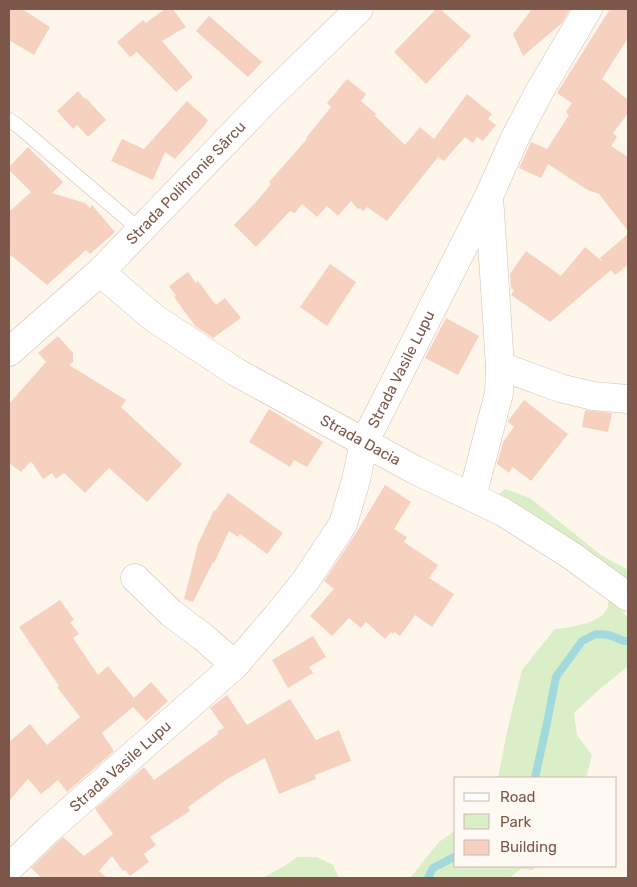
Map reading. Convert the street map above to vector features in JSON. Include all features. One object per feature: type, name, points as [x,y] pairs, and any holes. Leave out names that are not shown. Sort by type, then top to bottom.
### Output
[{"type":"street","name":"Strada Polihronie Sârcu","points":[[9,352],[100,272],[263,104],[359,9]]},
{"type":"street","name":"Strada Vasile Lupu","points":[[9,868],[235,665],[306,580],[343,524],[356,480],[364,443],[489,196],[518,132],[539,92],[588,9]]},
{"type":"street","name":"Strada Vasile Lupu","points":[[472,497],[499,393],[500,366],[489,196]]},
{"type":"street","name":"Strada Dacia","points":[[100,272],[154,318],[236,372],[415,470],[503,512],[572,556],[628,597]]},
{"type":"street","points":[[500,366],[560,388],[593,396],[628,399]]},
{"type":"street","points":[[135,578],[170,613],[203,637],[235,665]]},
{"type":"lane","points":[[9,120],[140,230]]},
{"type":"green space","points":[[505,489],[530,498],[601,555],[628,570],[628,583],[498,495]]},
{"type":"green space","points":[[609,596],[628,618],[628,666],[574,713],[577,735],[592,755],[586,777],[498,777],[522,670],[555,629],[584,624],[604,614],[608,608]]},
{"type":"green space","points":[[454,831],[454,867],[535,867],[533,870],[521,869],[509,878],[410,878],[439,842]]},
{"type":"green space","points":[[297,857],[317,857],[333,865],[339,878],[263,878]]},
{"type":"building","points":[[9,9],[22,9],[50,27],[34,55],[9,40]]},
{"type":"building","points":[[165,9],[173,9],[186,27],[162,41],[193,77],[176,92],[137,52],[130,57],[117,42],[143,20],[146,23]]},
{"type":"building","points":[[436,9],[440,9],[471,36],[426,84],[394,52]]},
{"type":"building","points":[[532,9],[570,9],[562,23],[523,56],[513,34]]},
{"type":"building","points":[[610,9],[628,9],[628,38],[602,79],[628,100],[628,113],[613,133],[617,137],[611,146],[628,157],[628,231],[599,194],[586,189],[548,164],[541,178],[519,168],[531,142],[547,149],[569,115],[566,112],[572,103],[557,93]]},
{"type":"building","points":[[209,16],[262,62],[248,77],[196,31]]},
{"type":"building","points":[[347,79],[366,94],[361,101],[405,145],[420,127],[434,139],[467,94],[492,114],[488,119],[496,125],[483,141],[477,137],[473,143],[465,137],[444,161],[438,157],[387,221],[367,207],[363,211],[360,208],[358,209],[351,201],[338,216],[327,206],[317,217],[302,204],[295,213],[290,211],[256,247],[234,225],[256,202],[271,184],[269,182],[307,139],[331,107],[327,103]]},
{"type":"building","points":[[78,91],[106,120],[88,137],[77,125],[73,129],[57,111]]},
{"type":"building","points":[[187,101],[208,120],[175,159],[165,152],[153,180],[111,161],[122,139],[144,149]]},
{"type":"building","points":[[28,147],[63,182],[52,193],[85,203],[90,208],[92,205],[115,232],[90,254],[86,250],[47,285],[9,254],[9,212],[31,192],[9,170],[9,167]]},
{"type":"building","points":[[628,234],[628,265],[615,275],[611,270],[550,322],[511,295],[514,290],[511,288],[510,274],[526,251],[561,276],[585,247],[603,262],[600,258]]},
{"type":"building","points":[[330,264],[356,282],[327,326],[300,307]]},
{"type":"building","points":[[188,272],[196,283],[198,281],[216,305],[225,298],[241,318],[213,338],[195,326],[174,297],[176,296],[169,286]]},
{"type":"building","points":[[446,318],[479,336],[458,375],[425,358]]},
{"type":"building","points":[[58,336],[73,353],[73,362],[69,365],[126,400],[121,407],[182,464],[147,502],[109,468],[85,493],[64,473],[56,479],[52,473],[43,479],[31,461],[21,472],[9,463],[9,404],[46,362],[38,353]]},
{"type":"building","points":[[524,400],[568,434],[531,481],[513,467],[509,473],[497,464],[503,442],[514,427],[508,421]]},
{"type":"building","points":[[269,409],[323,442],[307,467],[294,460],[290,467],[249,442]]},
{"type":"building","points":[[585,410],[612,413],[608,432],[582,427]]},
{"type":"building","points":[[385,485],[411,502],[394,529],[407,537],[404,542],[438,565],[429,578],[454,594],[432,627],[415,615],[400,636],[395,632],[393,634],[391,632],[385,639],[366,622],[361,628],[349,618],[332,636],[310,616],[334,589],[324,581]]},
{"type":"building","points":[[228,493],[283,533],[267,554],[240,534],[238,537],[229,531],[193,602],[184,599],[198,544],[214,510]]},
{"type":"building","points":[[60,600],[74,620],[70,622],[79,634],[73,638],[98,675],[108,666],[134,698],[151,682],[168,701],[146,721],[133,707],[102,733],[114,751],[67,792],[58,780],[41,794],[28,779],[9,801],[9,742],[30,724],[47,745],[80,717],[57,687],[59,686],[19,627]]},
{"type":"building","points":[[313,636],[326,657],[309,667],[313,673],[288,688],[272,660]]},
{"type":"building","points":[[227,695],[247,725],[290,699],[316,740],[339,730],[351,761],[315,775],[316,779],[279,794],[265,758],[227,779],[188,807],[190,811],[150,837],[156,845],[144,854],[149,862],[130,876],[125,870],[123,871],[112,856],[99,871],[107,878],[42,878],[31,868],[63,837],[84,856],[113,834],[95,809],[144,767],[154,780],[218,734],[217,731],[224,728],[210,708]]},
{"type":"waterway","points":[[535,777],[556,677],[582,641],[596,634],[609,635],[628,641]]},
{"type":"waterway","points":[[428,878],[433,868],[454,857]]}]
